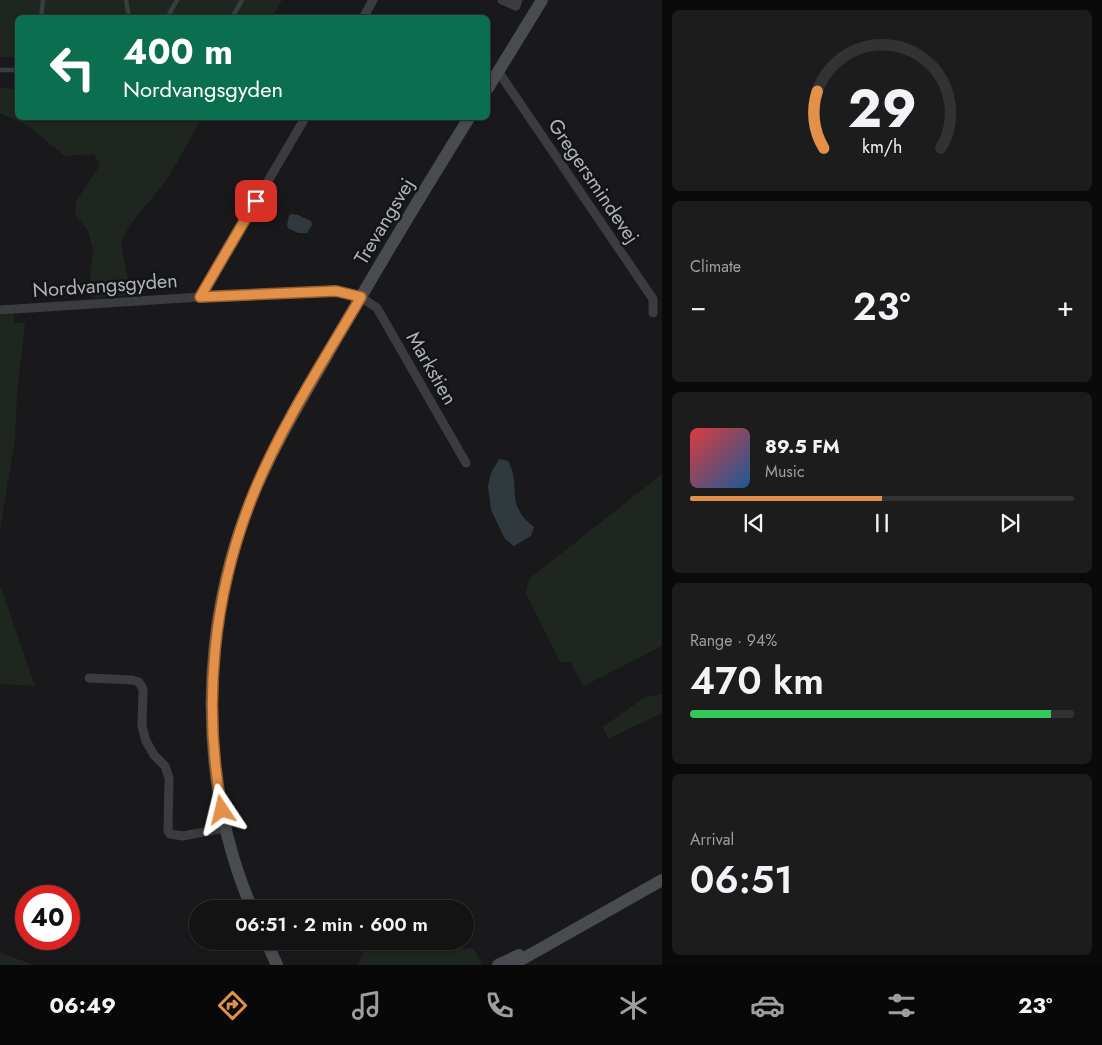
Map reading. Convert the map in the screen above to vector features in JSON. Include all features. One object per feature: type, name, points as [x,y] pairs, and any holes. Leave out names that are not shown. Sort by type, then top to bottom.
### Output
[{"type":"street","points":[[365,15],[373,0]]},
{"type":"street","points":[[502,0],[516,6],[518,0]]},
{"type":"street","points":[[490,85],[542,0]]},
{"type":"street","name":"Gregersmindevej","points":[[498,72],[654,299],[653,313]]},
{"type":"street","points":[[200,297],[303,120]]},
{"type":"street","name":"Trevangsvej","points":[[249,900],[225,828],[214,750],[211,699],[214,654],[230,561],[255,490],[272,454],[361,297],[468,120]]},
{"type":"street","name":"Nordvangsgyden","points":[[0,310],[200,297],[336,291],[361,297]]},
{"type":"street","name":"Markstien","points":[[361,297],[377,308],[466,463]]},
{"type":"street","points":[[89,678],[140,682],[143,689],[142,726],[146,741],[154,755],[165,766],[169,778],[168,831],[174,836],[183,836],[225,828]]},
{"type":"street","points":[[512,965],[662,880]]},
{"type":"street","points":[[498,965],[565,935]]},
{"type":"street","points":[[270,950],[277,965]]},
{"type":"lane","points":[[42,15],[43,0]]},
{"type":"lane","points":[[126,0],[128,15]]},
{"type":"lane","points":[[169,15],[177,0]]},
{"type":"lane","points":[[234,15],[242,0]]},
{"type":"lane","points":[[0,70],[15,70]]},
{"type":"shaded area","points":[[0,0],[282,0],[273,15],[15,15],[15,57],[0,57]]},
{"type":"shaded area","points":[[0,88],[15,89],[15,120],[0,113]]},
{"type":"shaded area","points":[[16,120],[201,120],[168,178],[129,226],[121,244],[131,295],[97,298],[88,295],[93,250],[88,231],[75,215],[76,201],[100,165],[94,154],[65,156],[27,125]]},
{"type":"shaded area","points":[[291,214],[311,221],[312,225],[307,233],[298,233],[288,228],[287,225]]},
{"type":"shaded area","points":[[14,314],[14,323],[25,323],[17,394],[15,439],[0,529],[0,315]]},
{"type":"shaded area","points":[[499,459],[508,461],[514,479],[516,503],[519,511],[534,527],[531,536],[514,546],[505,539],[491,510],[488,486],[491,473]]},
{"type":"shaded area","points":[[662,474],[662,646],[584,686],[570,662],[560,662],[526,593],[529,579]]},
{"type":"shaded area","points":[[0,585],[35,686],[0,684]]},
{"type":"shaded area","points":[[662,694],[662,713],[608,739],[603,727],[645,697]]},
{"type":"shaded area","points":[[364,950],[474,950],[482,963],[477,965],[358,965]]},
{"type":"shaded area","points":[[0,952],[4,954],[34,965],[0,965]]},
{"type":"route","points":[[222,810],[214,750],[211,699],[214,654],[230,561],[255,490],[272,454],[361,297],[336,291],[200,297],[256,201]]}]
